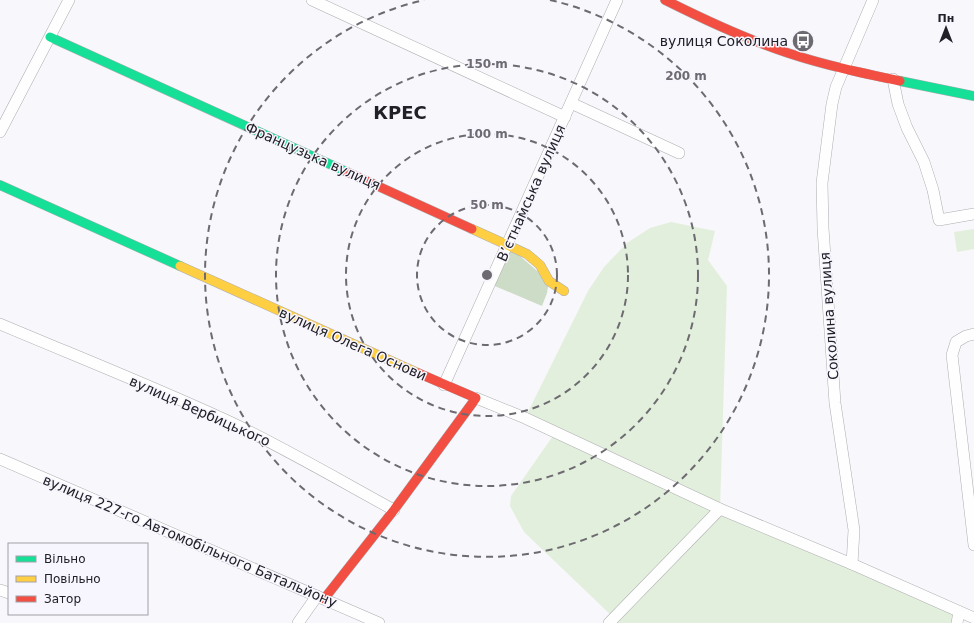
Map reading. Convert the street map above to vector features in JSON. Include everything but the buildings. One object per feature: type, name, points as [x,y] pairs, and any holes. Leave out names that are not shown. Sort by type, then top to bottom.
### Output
[{"type":"street","points":[[0,132],[69,0]]},
{"type":"street","points":[[312,0],[565,117]]},
{"type":"street","name":"Вʼєтнамська вулиця","points":[[444,385],[617,0]]},
{"type":"street","points":[[665,0],[736,33],[787,52],[845,69],[974,96]]},
{"type":"street","name":"Соколина вулиця","points":[[852,564],[854,530],[835,403],[823,228],[822,183],[832,104],[836,87],[845,69],[873,0]]},
{"type":"street","name":"Французька вулиця","points":[[50,37],[508,244],[527,254],[540,265],[549,281],[564,291]]},
{"type":"street","points":[[893,80],[898,104],[907,128],[924,162],[933,190],[938,220],[974,214]]},
{"type":"street","points":[[571,104],[679,153]]},
{"type":"street","name":"вулиця Олега Основи","points":[[0,185],[444,385],[476,398]]},
{"type":"street","name":"вулиця Вербицького","points":[[0,324],[233,424],[285,449],[394,510]]},
{"type":"street","points":[[974,334],[966,336],[956,342],[952,355],[974,545]]},
{"type":"street","points":[[298,623],[321,598],[394,510],[476,398],[525,418],[720,508],[852,564],[958,618],[974,618]]},
{"type":"street","name":"вулиця 227-го Автомобільного Батальйону","points":[[0,459],[379,623]]},
{"type":"street","points":[[609,623],[720,508]]},
{"type":"green space","points":[[671,222],[715,231],[708,260],[727,286],[720,509],[959,612],[957,623],[609,623],[613,617],[524,532],[510,506],[511,496],[555,433],[525,418],[588,291],[604,267],[627,243],[650,228]]},
{"type":"green space","points":[[974,229],[974,249],[957,252],[954,232]]},
{"type":"green space","points":[[507,245],[549,281],[547,293],[542,306],[490,284]]},
{"type":"traffic: fast","points":[[50,37],[347,172]]},
{"type":"traffic: fast","points":[[900,81],[974,96]]},
{"type":"traffic: fast","points":[[0,185],[180,266]]},
{"type":"traffic: slow","points":[[472,229],[527,254],[540,265],[549,281],[564,291]]},
{"type":"traffic: slow","points":[[180,266],[418,373]]},
{"type":"traffic: jam","points":[[665,0],[725,29],[772,48],[829,65],[900,81]]},
{"type":"traffic: jam","points":[[347,172],[472,229]]},
{"type":"traffic: jam","points":[[324,599],[394,510],[476,398],[418,373]]},
{"type":"place","name":"вулиця Соколина","points":[[803,41]]},
{"type":"district","name":"КРЕС","points":[[400,112]]}]
